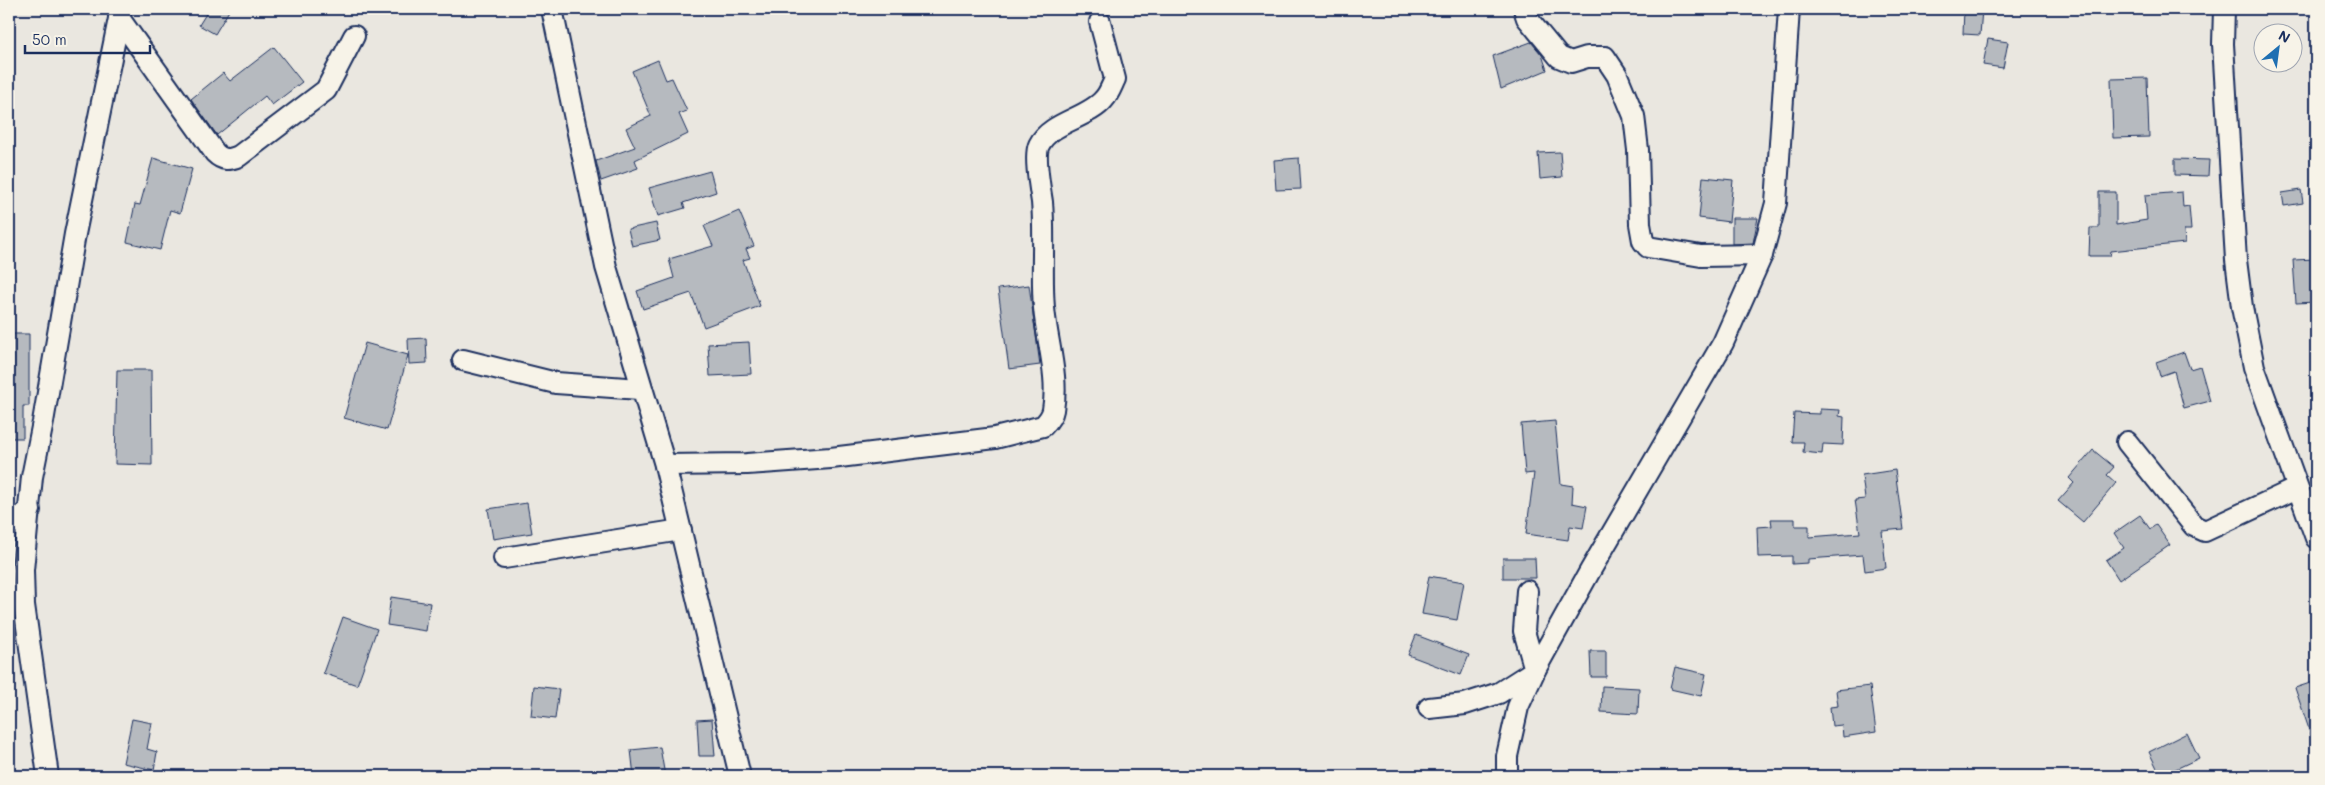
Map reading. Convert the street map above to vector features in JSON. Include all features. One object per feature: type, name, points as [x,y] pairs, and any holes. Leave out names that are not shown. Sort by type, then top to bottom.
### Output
[{"type":"street","points":[[552,9],[606,268],[640,389],[665,465],[740,776]]},
{"type":"street","points":[[1524,9],[1527,18],[1559,57],[1571,62],[1587,57],[1604,57],[1617,75],[1634,116],[1638,150],[1640,224],[1643,241],[1648,247],[1701,256],[1762,255]]},
{"type":"street","points":[[1507,776],[1507,756],[1518,707],[1535,670],[1590,571],[1723,342],[1762,255],[1776,203],[1789,9]]},
{"type":"street","points":[[2224,9],[2223,44],[2236,260],[2242,307],[2254,367],[2316,538]]},
{"type":"street","points":[[120,14],[215,153],[221,158],[229,160],[239,156],[326,90],[354,36]]},
{"type":"street","points":[[48,776],[24,605],[23,570],[32,477],[75,234],[120,14]]},
{"type":"street","points":[[665,465],[747,464],[831,458],[995,438],[1043,426],[1053,413],[1054,369],[1047,336],[1044,308],[1043,236],[1038,175],[1039,145],[1047,135],[1063,124],[1090,111],[1105,99],[1115,79],[1100,22]]},
{"type":"street","points":[[462,360],[556,384],[640,389]]},
{"type":"street","points":[[2127,442],[2194,526],[2205,531],[2297,488]]},
{"type":"street","points":[[9,525],[30,510]]},
{"type":"street","points":[[504,558],[681,530]]},
{"type":"street","points":[[1527,591],[1524,631],[1535,670]]},
{"type":"street","points":[[1429,708],[1465,704],[1499,693],[1535,670]]},
{"type":"building","points":[[209,9],[230,9],[215,34],[199,25]]},
{"type":"building","points":[[1964,9],[1982,9],[1980,35],[1963,34]]},
{"type":"building","points":[[1988,39],[2008,42],[2003,68],[1983,65]]},
{"type":"building","points":[[1531,42],[1542,55],[1547,70],[1501,89],[1493,56]]},
{"type":"building","points":[[274,47],[302,82],[272,105],[265,96],[217,135],[191,99],[223,73],[230,81]]},
{"type":"building","points":[[658,60],[666,80],[672,78],[687,111],[679,114],[688,134],[635,160],[638,168],[601,181],[596,161],[635,147],[626,128],[651,116],[632,71]]},
{"type":"building","points":[[2147,78],[2149,137],[2113,138],[2111,79]]},
{"type":"building","points":[[1560,152],[1562,177],[1540,179],[1538,153]]},
{"type":"building","points":[[153,158],[192,169],[180,213],[170,210],[160,250],[127,242],[135,204],[140,205]]},
{"type":"building","points":[[1299,158],[1301,189],[1276,190],[1274,160]]},
{"type":"building","points":[[2175,159],[2209,160],[2208,176],[2175,175]]},
{"type":"building","points":[[710,171],[716,192],[683,203],[685,208],[658,216],[649,188]]},
{"type":"building","points":[[1703,177],[1733,180],[1729,222],[1699,218]]},
{"type":"building","points":[[2301,190],[2303,203],[2284,206],[2282,193]]},
{"type":"building","points":[[2099,192],[2116,192],[2116,225],[2147,220],[2145,195],[2182,192],[2183,207],[2189,206],[2191,230],[2184,230],[2185,243],[2111,251],[2110,256],[2089,256],[2090,228],[2099,228]]},
{"type":"building","points":[[739,211],[754,246],[746,249],[750,258],[743,260],[760,306],[704,327],[691,293],[643,309],[637,291],[674,278],[669,259],[713,246],[704,226]]},
{"type":"building","points":[[1732,218],[1758,218],[1753,243],[1732,244]]},
{"type":"building","points":[[656,223],[660,240],[632,246],[628,229]]},
{"type":"building","points":[[2316,259],[2316,302],[2296,303],[2293,260]]},
{"type":"building","points":[[1029,285],[1040,365],[1009,369],[998,289]]},
{"type":"building","points":[[9,334],[29,334],[29,406],[23,406],[23,438],[9,438]]},
{"type":"building","points":[[426,338],[427,363],[409,364],[408,339]]},
{"type":"building","points":[[749,342],[751,374],[710,376],[708,344]]},
{"type":"building","points":[[365,343],[408,355],[387,430],[344,418]]},
{"type":"building","points":[[2184,352],[2190,369],[2200,366],[2210,401],[2184,408],[2174,371],[2160,376],[2156,362]]},
{"type":"building","points":[[117,370],[151,370],[152,465],[115,464]]},
{"type":"building","points":[[1820,409],[1840,410],[1839,416],[1844,417],[1843,445],[1823,444],[1822,454],[1803,452],[1804,442],[1792,442],[1794,413],[1820,414]]},
{"type":"building","points":[[1555,421],[1561,484],[1573,486],[1572,503],[1587,506],[1583,528],[1570,526],[1568,540],[1526,534],[1534,473],[1525,474],[1521,424]]},
{"type":"building","points":[[2093,450],[2114,467],[2107,475],[2116,483],[2083,522],[2058,501],[2074,483],[2069,478]]},
{"type":"building","points":[[1895,470],[1903,529],[1882,531],[1886,568],[1865,571],[1863,555],[1808,559],[1808,563],[1792,564],[1792,556],[1758,557],[1757,527],[1772,526],[1771,519],[1795,519],[1795,526],[1809,526],[1809,537],[1860,533],[1855,500],[1865,499],[1862,475]]},
{"type":"building","points":[[527,503],[532,533],[493,539],[488,509]]},
{"type":"building","points":[[2140,515],[2150,529],[2156,525],[2170,545],[2119,580],[2106,560],[2124,548],[2114,533]]},
{"type":"building","points":[[1503,558],[1535,558],[1536,578],[1503,578]]},
{"type":"building","points":[[1429,576],[1464,582],[1457,620],[1422,614]]},
{"type":"building","points":[[391,597],[430,603],[426,631],[387,625]]},
{"type":"building","points":[[343,617],[377,629],[357,685],[323,673]]},
{"type":"building","points":[[1416,635],[1469,655],[1461,675],[1408,655]]},
{"type":"building","points":[[1590,651],[1606,651],[1606,677],[1591,677]]},
{"type":"building","points":[[1675,667],[1706,674],[1701,696],[1670,689]]},
{"type":"building","points":[[2316,681],[2316,744],[2314,744],[2295,688]]},
{"type":"building","points":[[534,686],[559,689],[555,719],[531,716]]},
{"type":"building","points":[[1602,686],[1639,688],[1638,714],[1601,712]]},
{"type":"building","points":[[1870,686],[1876,732],[1843,737],[1842,725],[1832,726],[1830,707],[1838,706],[1836,690]]},
{"type":"building","points":[[132,719],[152,723],[147,749],[157,752],[154,770],[123,763]]},
{"type":"building","points":[[712,719],[715,756],[699,756],[697,720]]},
{"type":"building","points":[[2187,733],[2199,758],[2161,776],[2149,752]]},
{"type":"building","points":[[660,747],[665,776],[634,776],[631,750]]}]
